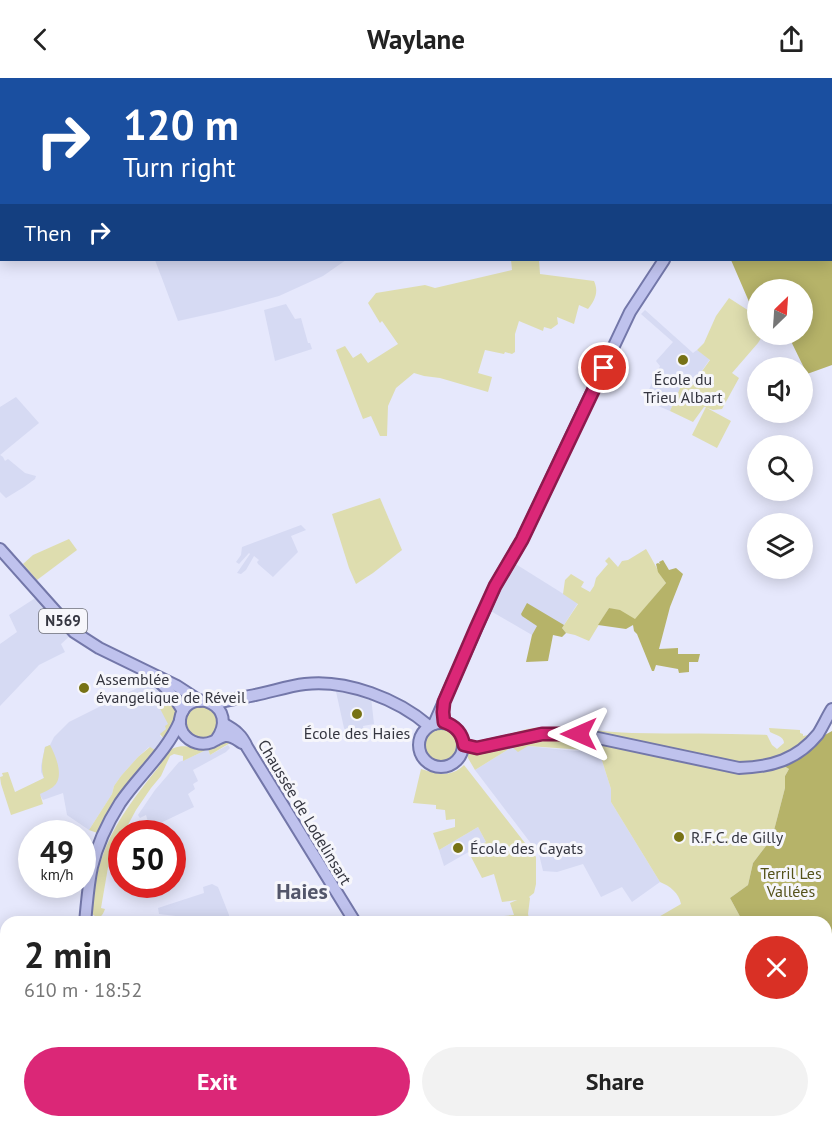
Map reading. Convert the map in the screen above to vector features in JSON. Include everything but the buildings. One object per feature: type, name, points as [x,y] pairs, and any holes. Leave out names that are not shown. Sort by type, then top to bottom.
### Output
[{"type":"main road","points":[[214,704],[304,684],[338,684],[371,694],[420,719],[436,724],[450,724],[460,732],[464,745],[460,757],[455,762],[442,767],[429,763],[422,756],[419,741],[422,734],[436,724],[443,712],[444,702],[495,586],[522,540],[630,312],[663,261]]},
{"type":"main road","name":"N569","points":[[0,549],[74,632],[99,648],[177,686],[200,701],[214,704]]},
{"type":"main road","name":"N569","points":[[145,671],[166,688],[178,702],[182,716],[180,726],[192,742]]},
{"type":"main road","points":[[223,722],[235,705],[250,697]]},
{"type":"main road","points":[[86,916],[92,867],[106,829],[120,803],[163,750],[189,705],[200,701]]},
{"type":"main road","points":[[214,704],[221,712],[223,722],[221,734],[216,740]]},
{"type":"main road","points":[[464,745],[477,748],[542,734],[579,734],[739,768],[761,767],[780,762],[802,750],[818,734],[832,709]]},
{"type":"main road","name":"Chaussée de Lodelinsart","points":[[223,722],[241,735],[351,916]]},
{"type":"main road","points":[[163,750],[192,742],[206,744],[223,736],[228,736],[247,747]]},
{"type":"shaded area","points":[[155,261],[345,261],[323,276],[279,296],[178,321]]},
{"type":"shaded area","points":[[286,304],[295,319],[301,318],[312,349],[275,361],[264,310]]},
{"type":"shaded area","name":"École du Trieu Albart","points":[[645,310],[693,353],[697,350],[710,359],[690,388],[681,386],[670,411],[644,400],[660,366],[656,361],[673,342],[641,314]]},
{"type":"shaded area","points":[[16,397],[39,423],[0,455],[0,407]]},
{"type":"shaded area","points":[[0,455],[5,461],[8,459],[25,473],[36,476],[35,479],[6,498],[0,492]]},
{"type":"shaded area","points":[[301,525],[306,530],[291,536],[298,552],[273,577],[258,564],[259,560],[254,556],[246,570],[241,574],[237,573],[250,554],[239,564],[236,562],[241,555],[242,547]]},
{"type":"shaded area","points":[[514,563],[578,603],[562,628],[566,633],[562,637],[541,625],[532,635],[489,610],[509,565]]},
{"type":"shaded area","points":[[37,597],[72,634],[61,644],[65,652],[39,665],[0,706],[0,644],[17,632],[9,615]]},
{"type":"shaded area","points":[[150,682],[174,701],[155,699],[169,724],[160,735],[170,738],[158,752],[149,747],[138,757],[114,786],[112,794],[95,820],[74,820],[67,815],[63,793],[43,800],[33,784],[44,778],[41,766],[45,747],[50,745],[54,737],[69,722],[113,700],[112,698],[117,695],[118,697],[144,685],[150,687]]},
{"type":"shaded area","name":"École des Haies","points":[[335,687],[371,697],[374,724],[363,726],[365,736],[349,739],[344,728]]},
{"type":"shaded area","points":[[228,745],[230,748],[193,770],[198,781],[193,784],[195,789],[188,794],[194,807],[167,820],[148,820],[146,815],[140,818],[138,815],[155,790],[179,762],[208,749],[210,755]]},
{"type":"shaded area","points":[[512,747],[599,751],[611,789],[611,802],[660,882],[632,902],[622,887],[601,897],[583,864],[557,872],[543,871],[539,854],[475,770]]},
{"type":"shaded area","name":"École des Cayats","points":[[478,827],[486,842],[444,866],[439,850]]},
{"type":"shaded area","points":[[212,884],[218,887],[229,916],[159,914],[158,908],[204,893],[203,887]]},
{"type":"green space","points":[[511,261],[539,261],[540,274],[594,281],[596,292],[594,299],[588,309],[579,305],[574,324],[557,317],[558,324],[551,329],[544,327],[543,331],[519,321],[515,334],[515,352],[512,354],[485,350],[478,373],[492,377],[488,392],[414,373],[396,388],[388,406],[387,436],[380,436],[371,416],[363,419],[336,350],[345,346],[353,358],[361,353],[368,363],[398,344],[382,321],[380,323],[368,303],[376,293],[425,285],[435,288],[512,270]]},
{"type":"green space","points":[[731,261],[832,261],[832,365],[813,372],[813,357],[799,357],[793,345],[813,345],[813,279],[747,279],[747,297]]},
{"type":"green space","points":[[729,298],[747,310],[747,345],[756,345],[732,373],[739,378],[722,409],[707,408],[731,421],[717,448],[692,435],[706,407],[693,422],[670,411],[681,386],[690,388],[710,360],[697,350],[704,343],[716,316]]},
{"type":"green space","points":[[380,498],[402,550],[356,584],[332,514]]},
{"type":"green space","points":[[69,539],[77,550],[37,580],[23,564],[33,555]]},
{"type":"green space","points":[[646,549],[666,583],[635,620],[609,608],[589,641],[566,633],[562,628],[578,604],[563,594],[565,580],[571,574],[584,582],[581,587],[590,592],[596,578],[608,564],[605,561],[609,557],[618,567],[622,561]]},
{"type":"green space","points":[[663,560],[669,570],[676,568],[683,574],[670,607],[659,649],[678,648],[678,654],[700,654],[698,662],[689,662],[689,672],[679,673],[678,669],[656,665],[652,671],[633,625],[626,629],[598,625],[609,608],[620,610],[635,619],[666,583],[658,572],[656,564],[660,564],[659,562]]},
{"type":"green space","points":[[527,603],[564,625],[562,628],[566,633],[562,637],[553,635],[548,661],[526,662],[532,635],[537,626],[521,614]]},
{"type":"green space","points":[[154,696],[174,701],[178,709],[170,738],[163,738],[160,734],[168,724],[155,699],[151,699]]},
{"type":"green space","points":[[202,705],[214,710],[219,722],[214,734],[202,739],[190,734],[185,722],[190,710]]},
{"type":"green space","points":[[540,727],[632,733],[767,735],[777,749],[784,741],[770,732],[769,728],[800,730],[803,736],[814,734],[789,754],[764,764],[733,764],[731,761],[646,742],[643,744],[587,732],[474,744],[476,741]]},
{"type":"green space","points":[[440,728],[452,733],[457,745],[452,757],[440,762],[428,757],[423,745],[428,733]]},
{"type":"green space","name":"Terril Les Vallées","points":[[832,731],[832,916],[740,916],[730,898],[748,885],[753,863],[772,838],[785,788],[785,776],[789,769],[784,766]]},
{"type":"green space","points":[[573,734],[621,742],[714,769],[747,773],[784,766],[789,769],[785,776],[785,788],[772,838],[753,863],[748,885],[730,898],[740,916],[660,916],[681,904],[680,900],[674,890],[660,882],[611,802],[611,789],[599,751],[528,746],[518,752],[512,747],[475,770],[466,751],[535,738]]},
{"type":"green space","points":[[235,740],[210,755],[208,749],[183,761],[183,756],[174,754],[170,756],[161,776],[131,820],[120,820],[171,750],[187,746],[212,748],[223,741]]},
{"type":"green space","points":[[50,745],[58,767],[57,783],[40,794],[43,804],[11,815],[1,784],[2,773],[8,772],[15,792],[44,778],[43,755],[45,747]]},
{"type":"green space","points":[[150,747],[158,752],[100,834],[96,833],[95,820],[112,794],[114,786],[138,757]]},
{"type":"green space","points":[[464,765],[536,857],[536,884],[534,893],[529,897],[528,916],[504,916],[514,915],[510,903],[517,900],[502,902],[494,874],[482,878],[468,851],[486,842],[478,827],[439,850],[433,833],[455,827],[455,819],[446,820],[445,810],[436,809],[436,805],[413,803],[421,769],[449,773]]},
{"type":"green space","points":[[108,843],[108,867],[101,908],[105,909],[101,916],[95,916],[90,912],[92,898],[96,898],[96,880]]},
{"type":"place","name":"École du Trieu Albart","points":[[683,360]]},
{"type":"place","name":"Assemblée évangelique de Réveil","points":[[84,688]]},
{"type":"place","name":"École des Haies","points":[[357,714]]},
{"type":"place","name":"R.F.C. de Gilly","points":[[679,837]]},
{"type":"place","name":"École des Cayats","points":[[458,848]]},
{"type":"district","name":"Haies","points":[[302,891]]},
{"type":"route","points":[[579,734],[542,734],[477,748],[464,745],[460,732],[444,722],[443,712],[444,702],[495,586],[522,540],[604,368]]}]
